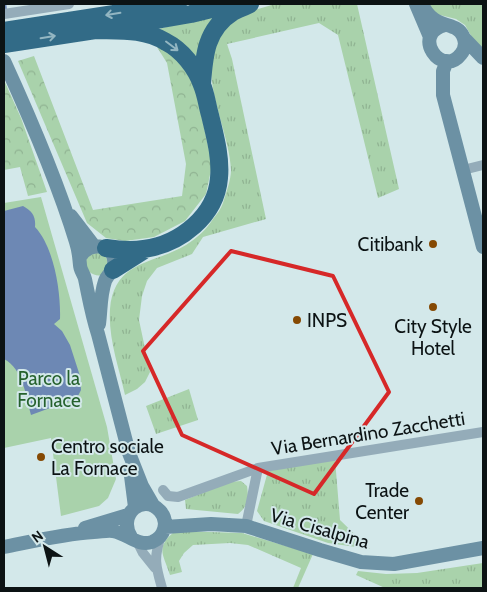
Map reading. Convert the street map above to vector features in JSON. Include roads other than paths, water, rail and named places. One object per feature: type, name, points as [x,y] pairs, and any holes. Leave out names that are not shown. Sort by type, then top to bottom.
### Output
[{"type":"highway","points":[[10,30],[47,17],[80,9],[90,4]]},
{"type":"highway","points":[[10,30],[178,4]]},
{"type":"highway","points":[[4,44],[191,14],[232,4]]},
{"type":"highway","points":[[202,84],[206,49],[215,28],[234,11],[250,4]]},
{"type":"highway","points":[[92,30],[143,32],[165,41],[186,58],[202,84],[218,154],[220,174],[217,193],[204,216],[184,234],[145,249],[123,250],[100,247]]},
{"type":"highway","points":[[109,274],[145,249]]},
{"type":"main road","points":[[415,4],[430,37],[435,82],[443,95]]},
{"type":"main road","points":[[422,4],[431,17],[445,25],[455,27],[462,33],[483,60]]},
{"type":"main road","points":[[430,37],[436,29],[445,25]]},
{"type":"main road","points":[[464,38],[465,47],[443,70],[443,95],[483,247]]},
{"type":"main road","points":[[432,54],[436,58],[483,60]]},
{"type":"main road","points":[[4,61],[35,131],[61,200],[80,257],[91,315],[98,334],[129,452],[142,486],[160,521]]},
{"type":"main road","points":[[61,200],[77,224],[100,247],[113,256],[114,266],[109,274],[100,305],[98,334]]},
{"type":"main road","points":[[80,257],[84,251],[100,247]]},
{"type":"main road","points":[[84,276],[96,281],[109,274]]},
{"type":"main road","points":[[129,452],[131,511],[126,526],[134,539]]},
{"type":"main road","name":"Via Cisalpina","points":[[69,534],[112,519],[140,505],[160,521],[246,526],[361,562],[394,564],[482,548]]},
{"type":"main road","name":"Via Cisalpina","points":[[4,547],[69,534],[113,531],[150,543],[160,521]]},
{"type":"street","points":[[4,14],[69,4]]},
{"type":"street","points":[[462,170],[483,165]]},
{"type":"street","name":"Via Bernardino Zacchetti","points":[[163,490],[168,496],[178,497],[258,468],[483,432]]},
{"type":"street","name":"Via Bernardino Zacchetti","points":[[246,526],[258,468]]},
{"type":"street","points":[[160,521],[155,555],[162,588]]},
{"type":"street","points":[[134,539],[157,571]]},
{"type":"water","points":[[23,206],[33,214],[35,227],[42,236],[52,258],[58,283],[60,308],[60,319],[54,324],[62,331],[70,345],[80,376],[81,390],[77,398],[31,415],[20,376],[16,369],[4,359],[4,211]]},
{"type":"waterway","points":[[5,4],[6,12]]},
{"type":"place","name":"Citibank","points":[[433,244]]},
{"type":"place","name":"City Style Hotel","points":[[433,307]]},
{"type":"place","name":"INPS","points":[[297,320]]},
{"type":"place","name":"Centro sociale La Fornace","points":[[41,457]]},
{"type":"place","name":"Trade Center","points":[[419,501]]},
{"type":"park label","name":"Parco la Fornace","points":[[49,389]]}]
